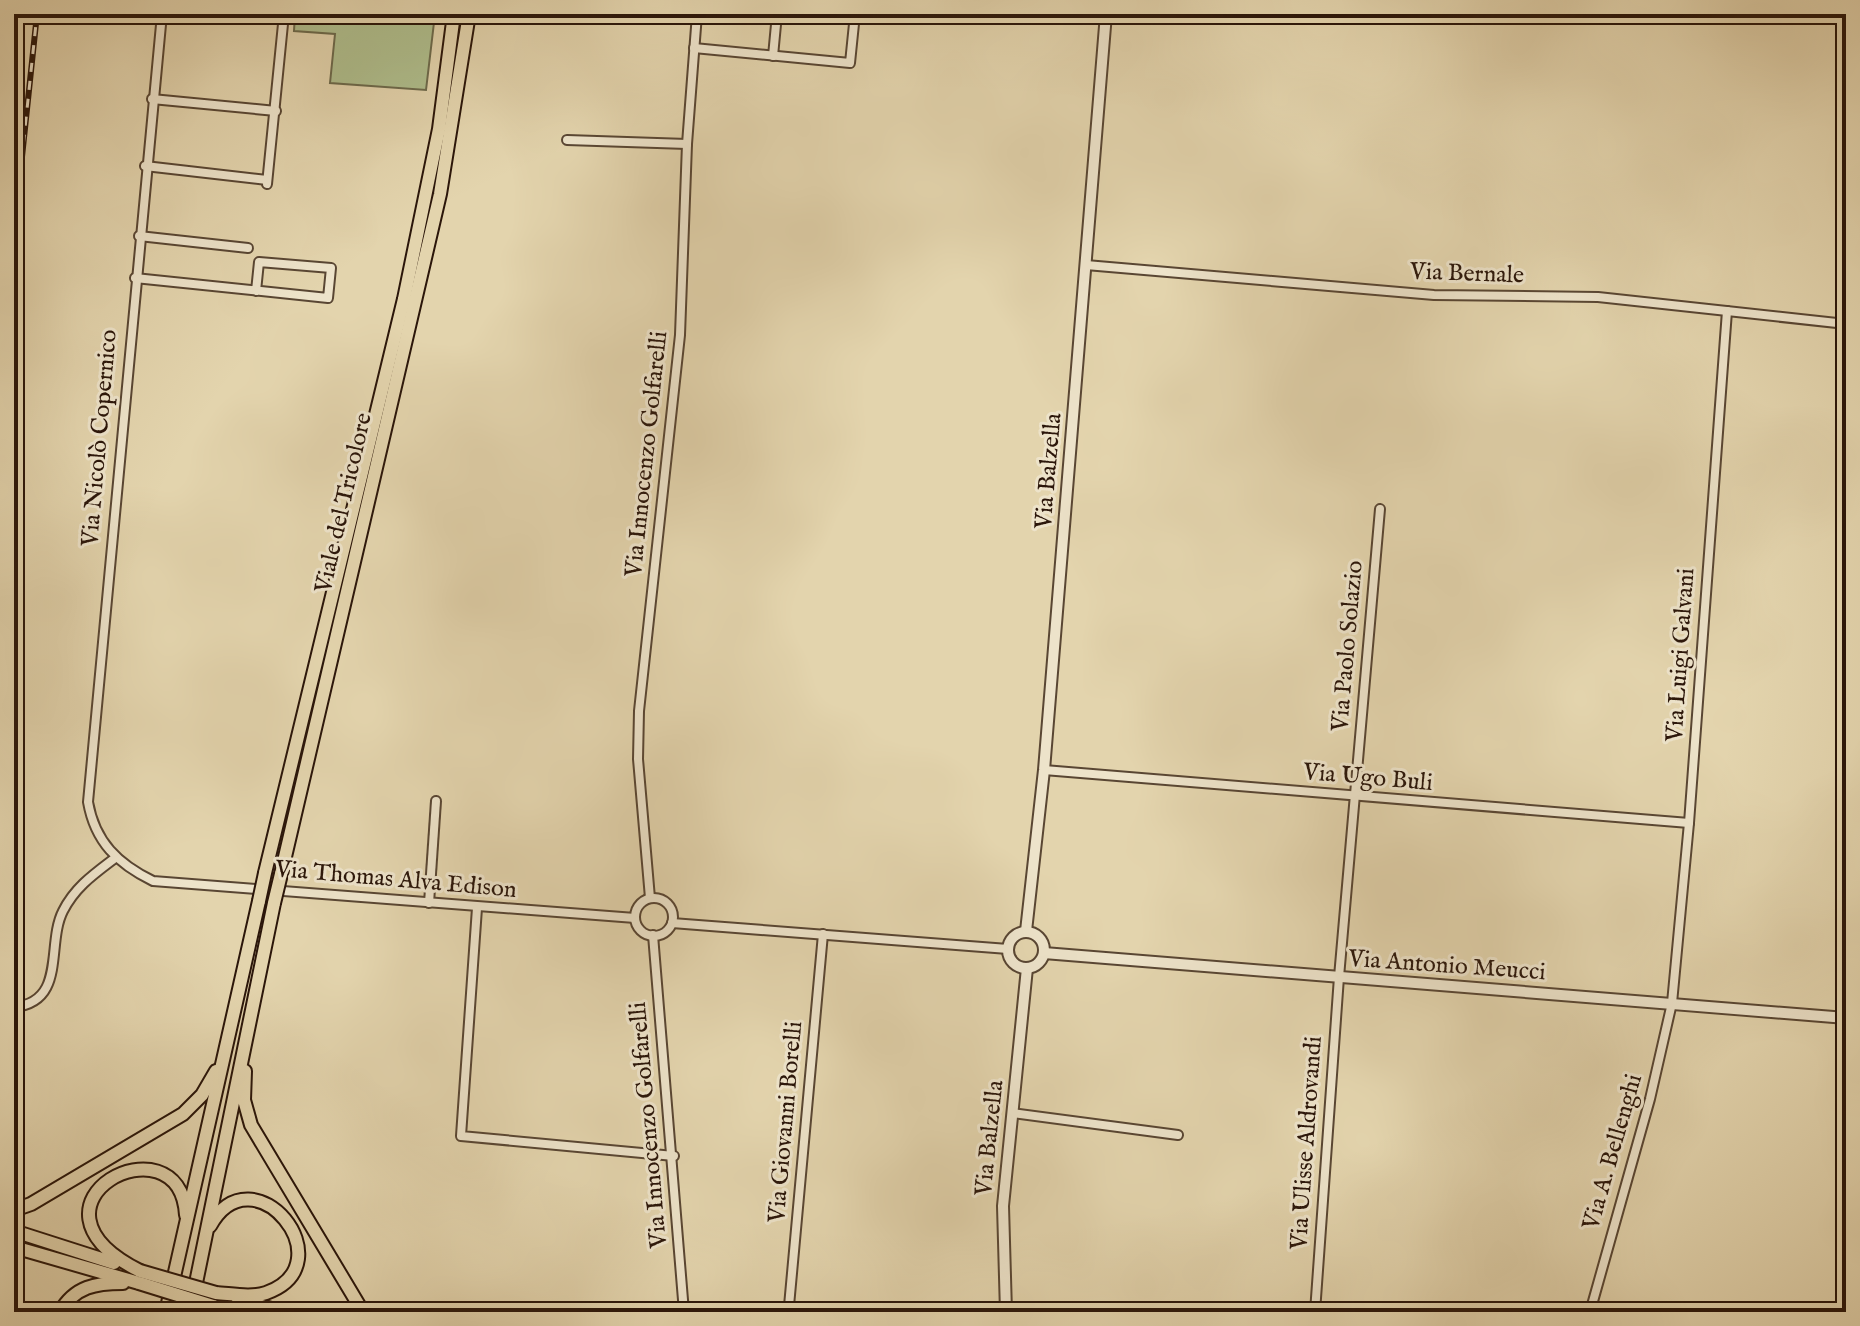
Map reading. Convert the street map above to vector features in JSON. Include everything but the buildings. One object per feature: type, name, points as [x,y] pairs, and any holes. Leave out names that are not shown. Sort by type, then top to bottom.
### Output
[{"type":"highway","name":"Viale del Tricolore","points":[[254,1001],[439,129],[454,14]]},
{"type":"highway","name":"Viale del Tricolore","points":[[360,501],[440,194],[469,14]]},
{"type":"highway","name":"Viale del Tricolore","points":[[239,999],[265,873],[356,525]]},
{"type":"highway","points":[[14,1210],[31,1204],[183,1114],[202,1095],[216,1073],[239,999]]},
{"type":"highway","points":[[166,1312],[239,999]]},
{"type":"highway","points":[[190,1312],[254,1001]]},
{"type":"highway","points":[[254,1001],[254,1030],[243,1088],[247,1113],[258,1138],[363,1312]]},
{"type":"highway","points":[[140,1277],[113,1258],[93,1233],[93,1201],[112,1176],[143,1169],[165,1177],[181,1194],[186,1226]]},
{"type":"highway","points":[[206,1232],[226,1208],[257,1201],[285,1215],[298,1244],[290,1274],[279,1286],[249,1296],[214,1299]]},
{"type":"highway","points":[[14,1231],[140,1277]]},
{"type":"highway","points":[[14,1247],[140,1277],[214,1299],[281,1312]]},
{"type":"highway","points":[[60,1312],[67,1300],[88,1286],[140,1277]]},
{"type":"highway","points":[[214,1299],[227,1312]]},
{"type":"highway","points":[[214,1299],[235,1312]]},
{"type":"street","name":"Via Nicolò Copernico","points":[[153,881],[115,858],[99,837],[88,802],[145,166],[162,14]]},
{"type":"street","points":[[145,166],[267,182],[284,14]]},
{"type":"street","name":"Via Innocenzo Golfarelli","points":[[650,898],[638,759],[639,711],[680,335],[687,144],[697,14]]},
{"type":"street","points":[[773,56],[777,14]]},
{"type":"street","points":[[694,48],[850,63],[855,14]]},
{"type":"street","name":"Via Balzella","points":[[1026,931],[1044,770],[1106,14]]},
{"type":"street","points":[[152,99],[276,111]]},
{"type":"street","points":[[567,140],[687,144]]},
{"type":"street","points":[[139,236],[248,248]]},
{"type":"street","points":[[135,278],[256,291],[328,298],[331,268],[259,262],[256,291]]},
{"type":"street","name":"Via Bernale","points":[[1086,265],[1434,295],[1598,297],[1846,324]]},
{"type":"street","name":"Via Luigi Galvani","points":[[1672,1003],[1689,823],[1727,311]]},
{"type":"street","name":"Via Paolo Solazio","points":[[1339,977],[1380,509]]},
{"type":"street","name":"Via Ugo Buli","points":[[1044,770],[1689,823]]},
{"type":"street","points":[[429,903],[436,801]]},
{"type":"street","points":[[14,1007],[30,1004],[45,992],[51,978],[61,914],[80,885],[115,858]]},
{"type":"street","name":"Via Thomas Alva Edison","points":[[153,881],[635,918]]},
{"type":"street","points":[[650,898],[666,902],[672,911],[672,923],[665,932],[653,935],[643,932],[635,918],[641,903],[650,898]]},
{"type":"street","points":[[477,908],[461,1136],[674,1156]]},
{"type":"street","points":[[672,923],[1008,949]]},
{"type":"street","points":[[1026,931],[1040,938],[1044,953],[1038,964],[1027,968],[1011,960],[1008,949],[1012,939],[1026,931]]},
{"type":"street","name":"Via Giovanni Borelli","points":[[784,1312],[789,1306],[823,934]]},
{"type":"street","name":"Via Innocenzo Golfarelli","points":[[653,935],[674,1156],[684,1312]]},
{"type":"street","name":"Via Antonio Meucci","points":[[1044,953],[1846,1018]]},
{"type":"street","name":"Via Balzella","points":[[1006,1312],[1003,1206],[1027,968]]},
{"type":"street","name":"Via Ulisse Aldrovandi","points":[[1315,1312],[1339,977]]},
{"type":"street","name":"Via A. Bellenghi","points":[[1590,1312],[1672,1003]]},
{"type":"street","points":[[1012,1113],[1178,1135]]},
{"type":"green space","points":[[295,14],[435,14],[426,90],[330,83],[335,34],[294,31]]},
{"type":"railway","points":[[14,233],[37,14]]}]
